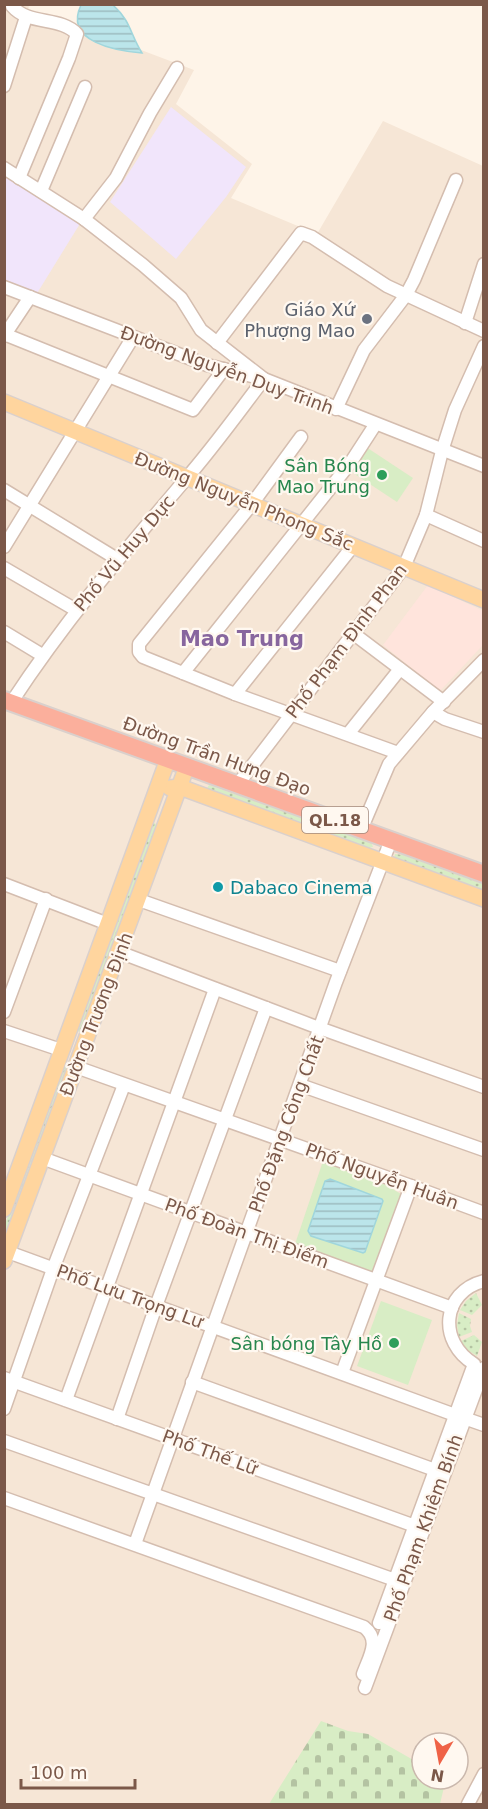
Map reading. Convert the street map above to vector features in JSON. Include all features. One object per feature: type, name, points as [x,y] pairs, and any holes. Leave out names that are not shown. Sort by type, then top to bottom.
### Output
[{"type":"highway","name":"Đường Trần Hưng Đạo","points":[[8,701],[483,874]]},
{"type":"main road","name":"Đường Nguyễn Phong Sắc","points":[[4,402],[483,600]]},
{"type":"main road","points":[[168,759],[180,787]]},
{"type":"main road","name":"Đường Trương Định","points":[[4,1209],[168,759]]},
{"type":"main road","name":"Đường Trương Định","points":[[6,1257],[187,766]]},
{"type":"main road","points":[[156,793],[167,788],[180,787],[483,899]]},
{"type":"main road","points":[[61,1050],[78,1062]]},
{"type":"street","points":[[10,8],[26,17],[71,27],[77,34],[19,178]]},
{"type":"street","points":[[4,86],[26,17]]},
{"type":"street","points":[[84,219],[116,178],[177,68]]},
{"type":"street","points":[[41,191],[85,87]]},
{"type":"street","points":[[4,168],[84,219],[172,290],[189,308],[201,330],[264,379]]},
{"type":"street","points":[[336,408],[364,350],[406,295],[414,280],[456,180]]},
{"type":"street","points":[[217,343],[301,233],[312,237],[387,286],[483,332]]},
{"type":"street","points":[[465,323],[483,264]]},
{"type":"street","name":"Đường Nguyễn Duy Trinh","points":[[4,287],[207,365],[264,379],[483,466]]},
{"type":"street","points":[[30,297],[5,335],[193,410],[224,369]]},
{"type":"street","points":[[4,547],[133,337]]},
{"type":"street","name":"Phố Phạm Đình Phan","points":[[238,784],[404,567],[426,515],[455,410],[483,346]]},
{"type":"street","name":"Phố Vũ Huy Dực","points":[[8,701],[76,610],[187,478],[264,379]]},
{"type":"street","points":[[183,673],[351,462],[375,425]]},
{"type":"street","points":[[301,437],[252,504],[139,644],[139,652],[143,657],[236,694],[398,753]]},
{"type":"street","points":[[4,490],[117,559]]},
{"type":"street","points":[[426,515],[483,541]]},
{"type":"street","points":[[236,694],[353,546]]},
{"type":"street","points":[[4,568],[76,610]]},
{"type":"street","points":[[4,632],[42,655]]},
{"type":"street","points":[[354,634],[444,702]]},
{"type":"street","points":[[361,830],[386,770],[398,753],[433,712],[481,667]]},
{"type":"street","points":[[348,734],[399,669]]},
{"type":"street","points":[[433,712],[445,719],[483,732]]},
{"type":"street","name":"Phố Đặng Công Chất","points":[[135,1544],[171,1438],[340,971],[391,840]]},
{"type":"street","points":[[4,884],[108,924]]},
{"type":"street","points":[[4,1012],[46,899]]},
{"type":"street","points":[[139,900],[340,971]]},
{"type":"street","points":[[119,952],[483,1087]]},
{"type":"street","points":[[66,1400],[215,989]]},
{"type":"street","points":[[117,1419],[190,1212],[266,1008]]},
{"type":"street","points":[[4,1031],[61,1050]]},
{"type":"street","name":"Phố Nguyễn Huân","points":[[78,1062],[124,1085],[483,1213]]},
{"type":"street","points":[[4,1409],[9,1380],[124,1085]]},
{"type":"street","points":[[300,1085],[483,1150]]},
{"type":"street","name":"Phố Đoàn Thị Điểm","points":[[42,1158],[452,1308]]},
{"type":"street","points":[[342,1373],[411,1186]]},
{"type":"street","name":"Phố Lưu Trọng Lư","points":[[6,1257],[54,1269],[483,1425]]},
{"type":"street","points":[[480,1367],[458,1351],[451,1338],[449,1324],[452,1308],[462,1293],[483,1281]]},
{"type":"street","name":"Phố Phạm Khiêm Bính","points":[[380,1623],[435,1470],[480,1367]]},
{"type":"street","name":"Phố Thế Lữ","points":[[9,1380],[415,1526]]},
{"type":"street","points":[[192,1382],[435,1470]]},
{"type":"street","name":"Phố Phạm Khiêm Bính","points":[[365,1688],[460,1416]]},
{"type":"street","points":[[4,1441],[395,1580]]},
{"type":"street","points":[[4,1498],[364,1627],[373,1636],[374,1643],[363,1674]]},
{"type":"street","points":[[468,1804],[483,1774]]},
{"type":"shaded area","points":[[29,4],[28,12],[67,22],[194,70],[176,104],[252,164],[231,198],[317,234],[383,121],[483,166],[484,1804],[5,1804],[4,5]]},
{"type":"shaded area","points":[[171,107],[246,167],[226,197],[176,259],[110,202]]},
{"type":"shaded area","points":[[4,177],[81,222],[36,295],[5,281]]},
{"type":"shaded area","points":[[428,585],[483,611],[483,645],[440,691],[383,645]]},
{"type":"green space","name":"Sân Bóng Mao Trung","points":[[366,447],[413,478],[397,502],[350,471]]},
{"type":"green space","points":[[209,785],[371,842],[373,847],[367,848],[206,790]]},
{"type":"green space","points":[[155,823],[157,827],[83,1033],[80,1033],[77,1030],[152,824]]},
{"type":"green space","points":[[395,854],[483,884],[483,893],[394,859]]},
{"type":"green space","points":[[64,1063],[70,1063],[5,1246],[4,1227]]},
{"type":"green space","points":[[323,1161],[384,1184],[401,1194],[374,1271],[370,1273],[294,1247]]},
{"type":"green space","points":[[476,1293],[482,1305],[472,1315],[460,1310],[466,1301]]},
{"type":"green space","name":"Sân bóng Tây Hồ","points":[[381,1301],[432,1320],[408,1385],[357,1366]]},
{"type":"green space","points":[[459,1313],[471,1319],[472,1332],[459,1337],[457,1325]]},
{"type":"green space","points":[[474,1335],[482,1342],[477,1356],[466,1349],[461,1341]]},
{"type":"green space","points":[[321,1721],[348,1731],[368,1734],[410,1758],[410,1791],[443,1791],[440,1804],[269,1804]]},
{"type":"water","points":[[81,5],[113,5],[127,22],[142,53],[107,47],[86,36],[79,28],[77,18]]},
{"type":"water","points":[[330,1179],[383,1201],[363,1253],[311,1236],[308,1231],[325,1181]]},
{"type":"place","name":"Giáo Xứ Phượng Mao","points":[[367,319]]},
{"type":"place","name":"Sân Bóng Mao Trung","points":[[382,475]]},
{"type":"place","name":"Dabaco Cinema","points":[[218,887]]},
{"type":"place","name":"Sân bóng Tây Hồ","points":[[394,1343]]},
{"type":"district","name":"Mao Trung","points":[[242,639]]}]
